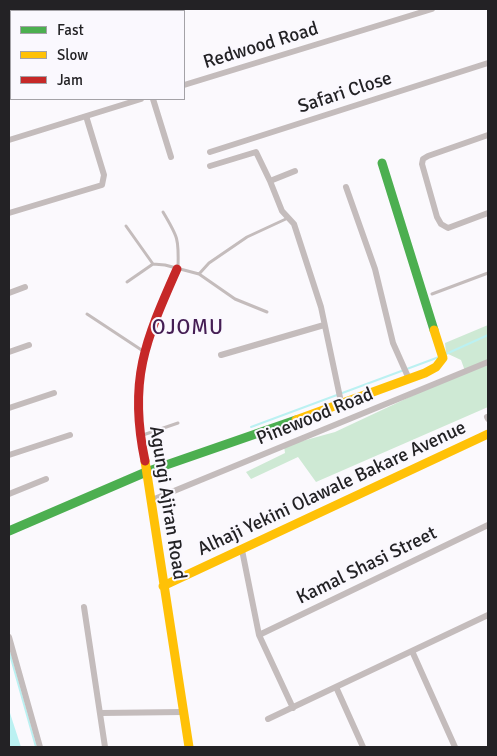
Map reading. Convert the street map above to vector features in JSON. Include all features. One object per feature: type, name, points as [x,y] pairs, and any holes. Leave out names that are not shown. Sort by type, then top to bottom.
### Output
[{"type":"street","name":"Redwood Road","points":[[185,86],[432,9]]},
{"type":"street","name":"Safari Close","points":[[210,152],[488,63]]},
{"type":"street","points":[[9,140],[138,100]]},
{"type":"street","points":[[153,100],[171,157]]},
{"type":"street","points":[[9,213],[102,185],[104,175],[86,116]]},
{"type":"street","points":[[488,135],[428,156],[423,159],[422,164],[437,217],[441,224],[448,228],[488,213]]},
{"type":"street","points":[[210,166],[256,152],[282,211],[294,224],[321,307],[341,402]]},
{"type":"street","points":[[9,531],[146,472],[256,435],[341,402],[406,373],[436,367],[442,355],[382,163]]},
{"type":"street","points":[[270,181],[295,172]]},
{"type":"street","points":[[346,187],[363,230],[375,269],[393,343],[406,373]]},
{"type":"street","name":"Agungi Ajiran Road","points":[[178,269],[148,334],[143,351],[137,398],[140,436],[152,500],[163,586],[189,747]]},
{"type":"street","points":[[9,293],[25,287]]},
{"type":"street","points":[[221,355],[324,325]]},
{"type":"street","points":[[9,352],[29,345]]},
{"type":"street","name":"Pinewood Road","points":[[152,500],[488,362]]},
{"type":"street","points":[[9,408],[54,393]]},
{"type":"street","name":"Alhaji Yekini Olawale Bakare Avenue","points":[[163,586],[488,434]]},
{"type":"street","points":[[9,455],[70,435]]},
{"type":"street","points":[[9,494],[46,479]]},
{"type":"street","name":"Kamal Shasi Street","points":[[259,635],[488,525]]},
{"type":"street","points":[[242,550],[259,635],[293,708]]},
{"type":"street","points":[[84,607],[102,713],[105,747]]},
{"type":"street","points":[[268,719],[488,617]]},
{"type":"street","points":[[9,637],[40,747]]},
{"type":"street","points":[[412,651],[455,747]]},
{"type":"street","points":[[336,687],[363,747]]},
{"type":"street","points":[[102,713],[183,712]]},
{"type":"lane","points":[[164,212],[177,235],[179,246],[178,269]]},
{"type":"lane","points":[[199,274],[209,263],[247,238],[289,218]]},
{"type":"lane","points":[[126,226],[153,264],[199,274],[235,299],[268,312]]},
{"type":"lane","points":[[127,282],[153,264]]},
{"type":"lane","points":[[432,294],[488,272]]},
{"type":"lane","points":[[87,314],[143,351]]},
{"type":"lane","points":[[140,436],[178,423]]},
{"type":"green space","points":[[488,325],[488,407],[316,482],[298,457],[251,479],[246,472],[285,453],[284,446],[335,432],[465,371],[461,360],[446,353],[445,343]]},
{"type":"water","points":[[9,710],[21,747],[9,747]]},
{"type":"waterway","points":[[446,354],[488,335]]},
{"type":"waterway","points":[[251,427],[439,357]]},
{"type":"waterway","points":[[9,651],[36,747]]},
{"type":"traffic: fast","points":[[382,163],[434,330]]},
{"type":"traffic: fast","points":[[9,531],[146,472],[296,420]]},
{"type":"traffic: slow","points":[[296,420],[425,373],[436,367],[443,358],[434,330]]},
{"type":"traffic: slow","points":[[163,586],[488,434]]},
{"type":"traffic: slow","points":[[145,461],[189,747]]},
{"type":"traffic: jam","points":[[145,461],[140,433],[139,384],[148,340],[177,269]]},
{"type":"district","name":"OJOMU","points":[[188,328]]}]
